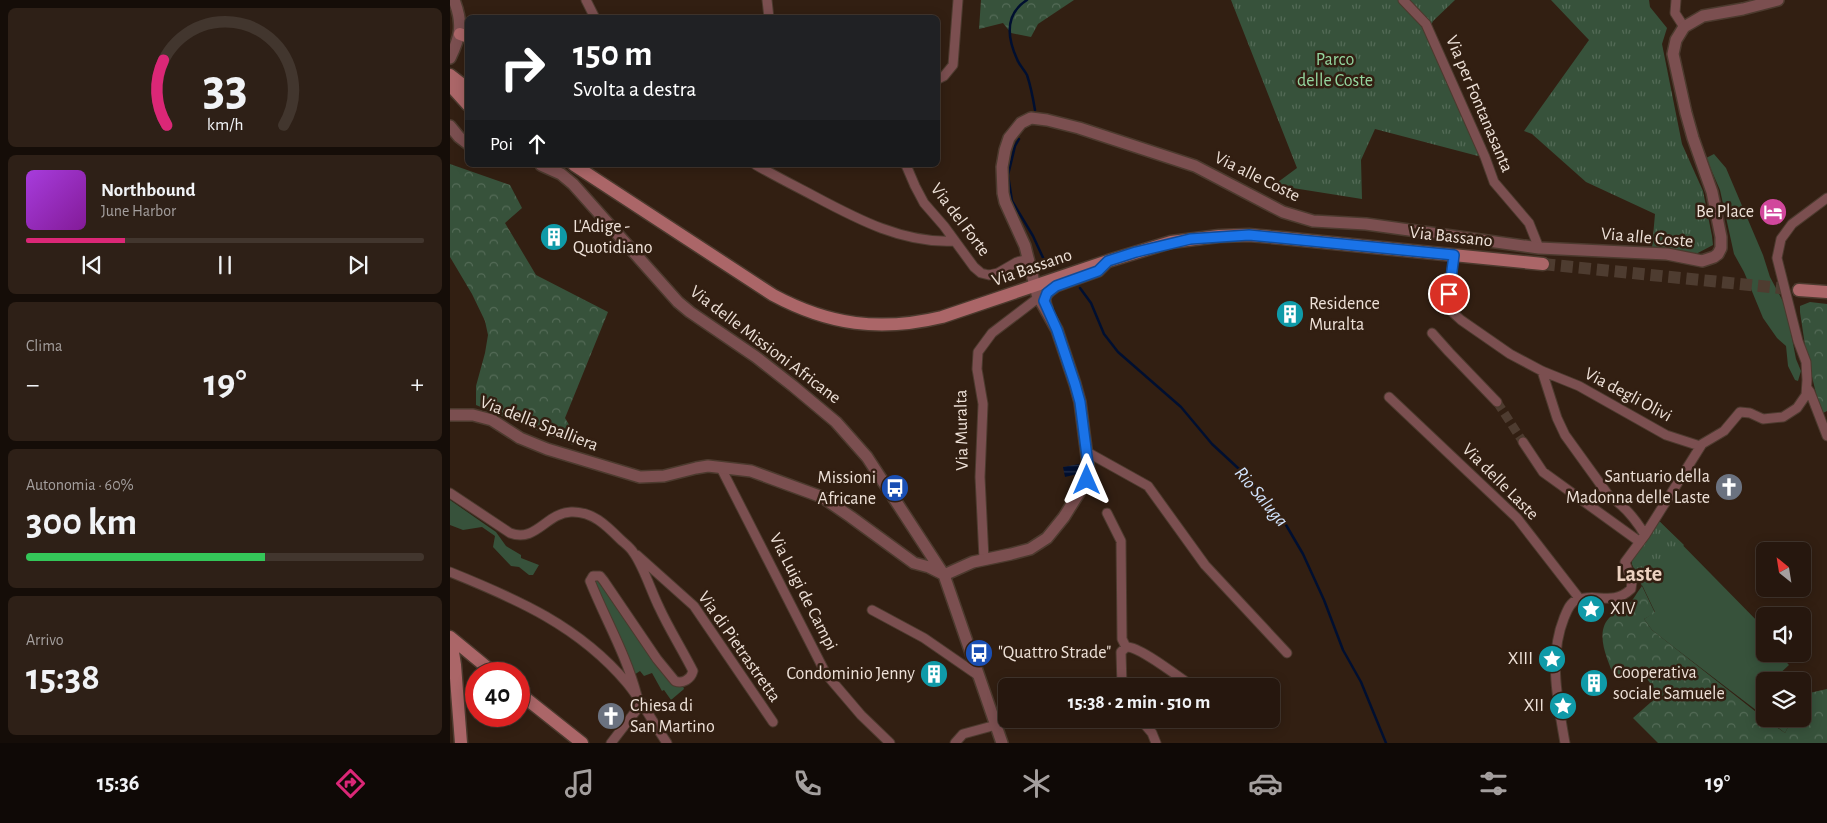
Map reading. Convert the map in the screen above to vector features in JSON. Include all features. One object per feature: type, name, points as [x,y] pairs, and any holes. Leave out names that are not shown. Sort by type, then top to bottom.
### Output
[{"type":"main road","points":[[450,74],[465,82]]},
{"type":"main road","points":[[450,74],[465,86]]},
{"type":"main road","points":[[450,86],[465,102]]},
{"type":"main road","name":"Via Bassano","points":[[578,167],[773,295],[803,310],[826,318],[876,325],[918,323],[942,317],[1036,292],[1108,261],[1171,242],[1219,236],[1249,235],[1543,264]]},
{"type":"main road","points":[[1799,290],[1827,292]]},
{"type":"main road","points":[[450,637],[480,662]]},
{"type":"main road","points":[[450,642],[455,666],[461,743]]},
{"type":"main road","points":[[455,666],[462,658],[476,659]]},
{"type":"main road","points":[[530,702],[582,743]]},
{"type":"street","points":[[453,53],[464,36],[454,0]]},
{"type":"street","points":[[586,0],[594,15]]},
{"type":"street","points":[[767,0],[769,15]]},
{"type":"street","points":[[940,77],[944,76],[953,65],[958,0]]},
{"type":"street","name":"Via per Fontanasanta","points":[[1403,0],[1426,24],[1485,157],[1494,182],[1529,223],[1539,248]]},
{"type":"street","points":[[1676,0],[1675,13],[1684,27],[1703,16],[1778,0]]},
{"type":"street","name":"Via alle Coste","points":[[1036,292],[1029,259],[1023,240],[1005,202],[1001,181],[1002,167],[1009,138],[1015,129],[1031,118],[1039,118],[1079,128],[1195,166],[1283,212],[1313,221],[1366,224],[1539,248],[1667,254],[1702,261],[1714,257],[1721,248],[1721,237],[1712,192],[1693,138],[1674,54],[1679,34],[1684,27]]},
{"type":"street","points":[[450,126],[465,142]]},
{"type":"street","name":"Via delle Missioni Africane","points":[[545,167],[561,174],[573,184],[678,302],[696,317],[756,357],[845,431],[867,457],[944,575],[1002,743]]},
{"type":"street","points":[[760,167],[845,212],[876,226],[912,238],[939,242],[955,241]]},
{"type":"street","name":"Via del Forte","points":[[907,167],[924,204],[955,241],[974,268],[981,273],[989,275],[998,273],[1017,262],[1029,259]]},
{"type":"street","points":[[1565,743],[1557,696],[1556,661],[1560,626],[1570,606],[1579,598],[1614,598],[1625,595],[1631,589],[1632,582],[1625,562],[1705,441],[1724,431],[1740,412],[1750,413],[1763,419],[1784,417],[1803,401],[1807,388],[1806,362],[1798,341],[1777,258],[1781,239],[1792,224],[1827,198]]},
{"type":"street","name":"Via degli Olivi","points":[[1454,255],[1449,294],[1451,311],[1461,320],[1510,354],[1542,371],[1578,386],[1666,435],[1700,446]]},
{"type":"street","points":[[944,575],[973,562],[1030,549],[1047,538],[1054,531],[1087,480],[1089,472],[1080,402],[1057,330],[1044,301],[1046,296],[1056,286],[1098,271],[1108,261]]},
{"type":"street","points":[[1036,292],[1050,315]]},
{"type":"street","name":"Via Muralta","points":[[984,559],[980,477],[983,404],[977,369],[978,352],[992,333],[1036,292]]},
{"type":"street","points":[[1432,332],[1448,352],[1497,402]]},
{"type":"street","points":[[1542,371],[1557,418],[1565,435],[1609,496],[1637,522],[1642,538]]},
{"type":"street","points":[[1807,388],[1827,435]]},
{"type":"street","name":"Via delle Laste","points":[[1389,397],[1518,518],[1579,598]]},
{"type":"street","name":"Via della Spalliera","points":[[450,415],[473,414],[492,420],[520,438],[547,449],[640,477],[664,476],[696,468],[751,471],[822,498],[914,563],[929,567],[944,575]]},
{"type":"street","points":[[1523,442],[1543,472],[1642,538]]},
{"type":"street","points":[[1087,452],[1148,486],[1205,565],[1287,653]]},
{"type":"street","name":"Via Luigi de Campi","points":[[721,468],[826,674],[861,715],[890,743]]},
{"type":"street","name":"Via di Pietrastretta","points":[[450,493],[510,533],[521,536],[531,533],[564,513],[573,512],[590,515],[600,521],[694,606],[773,722]]},
{"type":"street","points":[[1107,512],[1121,540],[1122,639],[1126,647]]},
{"type":"street","name":"Via di Pietrastretta","points":[[633,552],[660,609],[693,671],[686,681],[679,683],[676,681],[600,576],[593,576],[590,582],[620,646],[639,700]]},
{"type":"street","points":[[450,572],[518,601],[557,621],[608,661],[639,700],[667,743]]},
{"type":"street","points":[[872,610],[924,638],[980,676]]},
{"type":"street","points":[[1122,678],[1121,652],[1130,646],[1180,678]]},
{"type":"street","points":[[611,743],[639,700]]},
{"type":"street","points":[[955,743],[963,734],[996,725]]},
{"type":"street","points":[[1148,728],[1156,743]]},
{"type":"green space","points":[[981,0],[1074,0],[1038,24],[1031,37],[1011,33],[1003,23],[979,29]]},
{"type":"green space","name":"Parco delle Coste","points":[[1231,0],[1455,0],[1433,21],[1426,36],[1481,153],[1478,156],[1375,129],[1361,160],[1362,199],[1274,185],[1297,168]]},
{"type":"green space","points":[[1551,0],[1649,0],[1650,7],[1667,28],[1662,44],[1682,144],[1703,191],[1713,245],[1694,255],[1652,248],[1655,214],[1586,182],[1532,134],[1524,131],[1589,40]]},
{"type":"green space","points":[[1714,154],[1726,168],[1763,255],[1770,277],[1786,307],[1796,359],[1801,371],[1798,381],[1795,380],[1788,366],[1786,346],[1777,338],[1763,318],[1744,272],[1734,254],[1720,190],[1706,158]]},
{"type":"green space","points":[[450,164],[510,185],[522,208],[505,223],[536,275],[608,312],[565,418],[577,438],[573,445],[476,405],[476,386],[488,335],[485,321],[472,294],[450,257]]},
{"type":"green space","points":[[1810,302],[1827,304],[1827,411],[1821,414],[1806,352],[1800,312],[1800,306]]},
{"type":"green space","points":[[450,500],[496,532],[506,546],[521,555],[521,558],[539,565],[533,575],[529,575],[519,567],[511,566],[493,547],[495,536],[482,527],[463,530],[450,525]]},
{"type":"green space","points":[[1659,521],[1756,620],[1756,662],[1786,662],[1789,665],[1782,672],[1756,672],[1756,710],[1652,630],[1644,619],[1655,612],[1632,564]]},
{"type":"green space","points":[[1659,521],[1684,545],[1667,564],[1662,564],[1642,586],[1632,564],[1632,558]]},
{"type":"green space","points":[[597,580],[669,682],[683,686],[684,689],[671,700],[664,690],[662,691],[652,673],[644,676],[640,671],[634,675],[618,633],[593,581]]},
{"type":"green space","points":[[1642,586],[1655,613],[1644,619],[1652,630],[1756,712],[1756,727],[1776,727],[1785,733],[1788,727],[1811,727],[1811,693],[1827,689],[1827,743],[1658,743],[1633,718],[1659,695],[1642,672],[1615,679],[1604,646],[1603,630],[1606,623],[1611,616],[1630,603]]},
{"type":"green space","points":[[1777,727],[1788,727],[1785,733]]},
{"type":"water","points":[[1079,464],[1082,473],[1065,477],[1063,467]]},
{"type":"waterway","name":"Rio Saluga","points":[[1027,0],[1015,12],[1010,27],[1010,34],[1018,61],[1027,75],[1035,110]]},
{"type":"waterway","name":"Rio Saluga","points":[[1019,139],[1015,146],[1008,175],[1012,201],[1033,236],[1045,262]]},
{"type":"waterway","name":"Rio Saluga","points":[[1080,288],[1091,303],[1104,334],[1118,352],[1181,407],[1212,444],[1239,469],[1279,513],[1303,554],[1324,600],[1343,650],[1361,682],[1386,743]]},
{"type":"tunnel","points":[[1543,264],[1799,290]]},
{"type":"tunnel","points":[[1497,402],[1523,442]]},
{"type":"place","name":"Be Place","points":[[1773,212]]},
{"type":"place","name":"L'Adige - Quotidiano","points":[[554,237]]},
{"type":"place","name":"Residence Muralta","points":[[1290,314]]},
{"type":"place","name":"Santuario della Madonna delle Laste","points":[[1729,487]]},
{"type":"place","name":"Missioni Africane","points":[[895,488]]},
{"type":"place","name":"XIV","points":[[1591,609]]},
{"type":"place","name":"\"Quattro Strade\"","points":[[979,653]]},
{"type":"place","name":"XIII","points":[[1552,659]]},
{"type":"place","name":"Condominio Jenny","points":[[934,674]]},
{"type":"place","name":"Cooperativa sociale Samuele","points":[[1594,683]]},
{"type":"place","name":"XII","points":[[1563,706]]},
{"type":"place","name":"Chiesa di San Martino","points":[[611,716]]},
{"type":"district","name":"Laste","points":[[1639,574]]},
{"type":"route","points":[[1087,480],[1089,472],[1080,402],[1070,365],[1044,301],[1047,293],[1056,286],[1098,271],[1108,261],[1171,242],[1219,236],[1249,235],[1454,255],[1449,294]]}]
